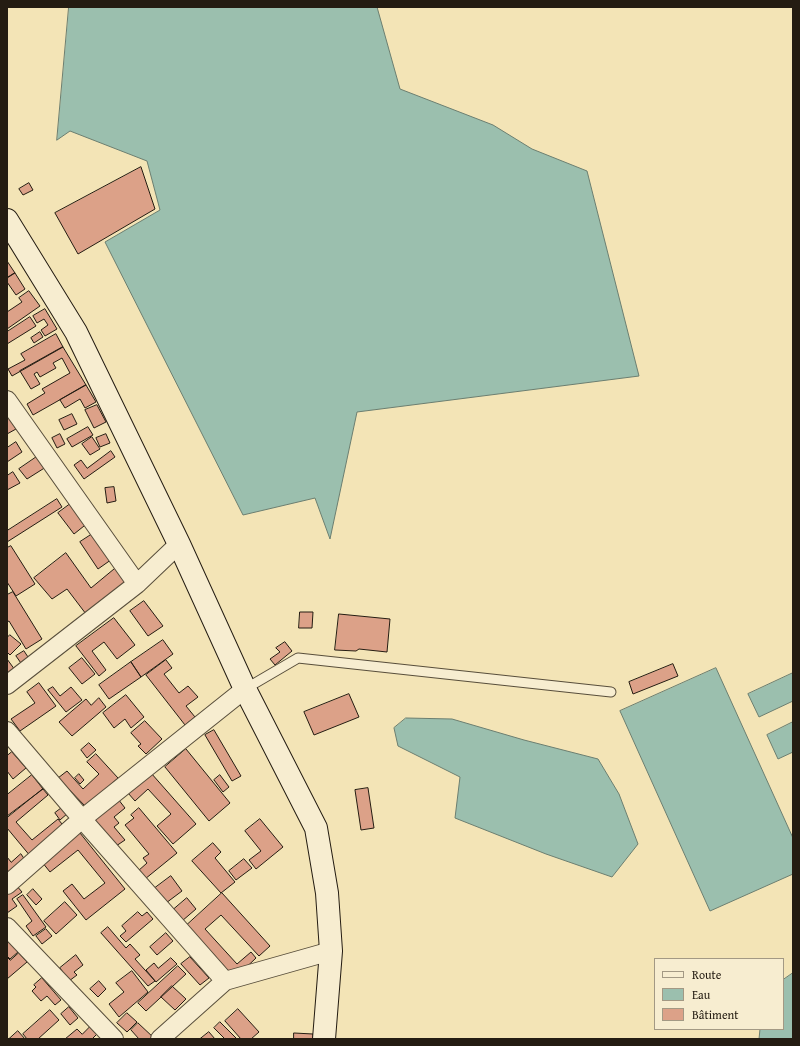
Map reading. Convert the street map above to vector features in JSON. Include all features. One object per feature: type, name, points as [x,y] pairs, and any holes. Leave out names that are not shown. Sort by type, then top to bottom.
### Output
[{"type":"main road","points":[[7,220],[76,332],[179,544],[246,689],[316,828],[327,893],[331,951],[324,1039]]},
{"type":"street","points":[[7,400],[138,584]]},
{"type":"street","points":[[7,685],[138,584],[179,544]]},
{"type":"street","points":[[7,884],[82,819],[246,689]]},
{"type":"street","points":[[7,731],[225,982]]},
{"type":"street","points":[[7,928],[114,1039]]},
{"type":"street","points":[[160,1039],[225,982],[331,951]]},
{"type":"lane","points":[[246,689],[298,658],[611,692]]},
{"type":"water","points":[[69,7],[377,7],[400,89],[493,125],[532,149],[587,171],[639,376],[357,412],[330,539],[315,498],[243,515],[105,242],[160,210],[147,161],[70,131],[57,140]]},
{"type":"water","points":[[716,668],[793,838],[793,874],[710,911],[620,711]]},
{"type":"water","points":[[793,673],[793,701],[759,717],[748,694]]},
{"type":"water","points":[[406,718],[452,719],[524,740],[598,759],[619,794],[638,844],[612,877],[546,854],[455,818],[460,777],[398,746],[394,728]]},
{"type":"water","points":[[793,722],[793,752],[778,759],[767,735]]},
{"type":"water","points":[[793,973],[793,1039],[759,1039],[760,1030],[784,1030],[784,979]]},
{"type":"building","points":[[141,167],[155,209],[78,254],[55,213]]},
{"type":"building","points":[[29,183],[33,190],[23,195],[19,189]]},
{"type":"building","points":[[7,261],[15,273],[7,278]]},
{"type":"building","points":[[15,273],[25,289],[16,295],[7,282],[7,278]]},
{"type":"building","points":[[29,291],[40,306],[7,329],[7,312],[22,302],[19,298]]},
{"type":"building","points":[[45,309],[57,329],[45,336],[41,330],[48,325],[44,319],[37,323],[33,316]]},
{"type":"building","points":[[30,317],[36,326],[7,344],[7,332]]},
{"type":"building","points":[[40,332],[43,337],[34,343],[31,338]]},
{"type":"building","points":[[56,334],[63,347],[12,376],[8,369],[25,360],[21,354]]},
{"type":"building","points":[[63,347],[86,385],[33,415],[27,404],[45,393],[42,389],[70,373],[62,358],[53,363],[56,368],[40,377],[37,372],[34,374],[40,384],[31,389],[20,371]]},
{"type":"building","points":[[86,385],[96,402],[85,408],[80,399],[65,408],[60,400]]},
{"type":"building","points":[[97,405],[106,422],[94,428],[85,410]]},
{"type":"building","points":[[7,414],[16,429],[7,434]]},
{"type":"building","points":[[72,414],[77,424],[64,430],[59,420]]},
{"type":"building","points":[[88,427],[93,435],[72,447],[67,439]]},
{"type":"building","points":[[60,434],[65,444],[57,448],[52,438]]},
{"type":"building","points":[[106,434],[110,443],[100,447],[96,438]]},
{"type":"building","points":[[92,437],[100,449],[90,455],[82,444]]},
{"type":"building","points":[[16,442],[22,452],[7,462],[7,448]]},
{"type":"building","points":[[111,451],[115,457],[84,479],[74,465],[81,460],[87,468]]},
{"type":"building","points":[[38,456],[46,467],[27,479],[19,469]]},
{"type":"building","points":[[13,472],[20,483],[7,490],[7,476]]},
{"type":"building","points":[[114,487],[116,501],[107,503],[105,488]]},
{"type":"building","points":[[57,499],[62,507],[7,542],[7,531]]},
{"type":"building","points":[[73,502],[89,522],[74,534],[58,513]]},
{"type":"building","points":[[97,531],[115,557],[98,569],[80,542]]},
{"type":"building","points":[[11,546],[35,584],[16,596],[7,582],[7,548]]},
{"type":"building","points":[[66,553],[91,588],[120,564],[131,577],[86,614],[67,589],[52,599],[34,578]]},
{"type":"building","points":[[13,592],[42,639],[26,649],[9,621],[7,622],[7,595]]},
{"type":"building","points":[[144,601],[163,626],[148,636],[130,611]]},
{"type":"building","points":[[300,612],[313,612],[312,628],[299,628]]},
{"type":"building","points":[[339,614],[390,619],[387,652],[359,649],[356,651],[335,650]]},
{"type":"building","points":[[114,618],[135,645],[117,659],[104,642],[92,651],[106,670],[99,676],[76,646]]},
{"type":"building","points":[[10,635],[21,644],[10,655],[7,652],[7,638]]},
{"type":"building","points":[[163,640],[173,654],[141,677],[131,662]]},
{"type":"building","points":[[285,642],[292,651],[275,665],[270,659],[280,652],[276,648]]},
{"type":"building","points":[[24,651],[30,660],[23,666],[16,656]]},
{"type":"building","points":[[82,658],[95,674],[82,684],[69,668]]},
{"type":"building","points":[[7,659],[15,670],[7,676]]},
{"type":"building","points":[[166,660],[172,668],[164,674],[179,693],[188,686],[198,697],[186,706],[195,717],[185,725],[146,675]]},
{"type":"building","points":[[131,662],[141,677],[109,699],[99,685]]},
{"type":"building","points":[[673,664],[678,676],[633,694],[629,682]]},
{"type":"building","points":[[39,683],[56,706],[20,731],[11,719],[35,703],[27,692]]},
{"type":"building","points":[[53,687],[60,696],[71,687],[82,700],[66,712],[48,690]]},
{"type":"building","points":[[349,694],[359,717],[314,735],[304,712]]},
{"type":"building","points":[[126,695],[144,717],[131,728],[125,719],[114,728],[103,713]]},
{"type":"building","points":[[99,698],[106,707],[72,736],[59,722],[86,699],[91,705]]},
{"type":"building","points":[[145,721],[162,739],[146,754],[138,746],[141,744],[131,733]]},
{"type":"building","points":[[214,730],[241,776],[232,781],[205,735]]},
{"type":"building","points":[[89,743],[96,750],[87,758],[81,750]]},
{"type":"building","points":[[186,749],[230,803],[209,821],[165,767]]},
{"type":"building","points":[[12,752],[26,768],[13,779],[7,771],[7,756]]},
{"type":"building","points":[[96,754],[118,778],[86,807],[58,778],[67,771],[83,789],[99,774],[87,762]]},
{"type":"building","points":[[151,773],[196,824],[173,844],[157,826],[171,814],[148,789],[135,801],[128,793]]},
{"type":"building","points":[[79,774],[84,780],[80,784],[75,778]]},
{"type":"building","points":[[32,775],[43,789],[7,816],[7,795]]},
{"type":"building","points":[[220,775],[229,787],[223,792],[214,780]]},
{"type":"building","points":[[368,788],[374,828],[361,830],[355,790]]},
{"type":"building","points":[[43,789],[48,795],[16,822],[32,840],[58,819],[62,824],[69,818],[73,823],[31,857],[7,828],[7,818]]},
{"type":"building","points":[[118,799],[125,808],[114,817],[119,823],[114,827],[125,840],[116,846],[94,819]]},
{"type":"building","points":[[63,807],[68,813],[60,820],[55,813]]},
{"type":"building","points":[[139,808],[177,853],[145,879],[138,871],[147,863],[143,858],[149,854],[125,825],[134,818],[131,815]]},
{"type":"building","points":[[260,819],[283,847],[256,869],[249,860],[261,851],[245,831]]},
{"type":"building","points":[[80,833],[125,889],[86,920],[63,891],[72,884],[84,899],[105,883],[78,850],[50,872],[42,862]]},
{"type":"building","points":[[213,843],[221,852],[215,858],[235,882],[221,893],[192,861]]},
{"type":"building","points":[[21,854],[27,863],[7,880],[7,857],[11,862]]},
{"type":"building","points":[[244,859],[252,868],[236,880],[229,871]]},
{"type":"building","points":[[171,876],[182,891],[166,903],[155,888]]},
{"type":"building","points":[[16,885],[22,892],[12,899],[17,906],[7,913],[7,892]]},
{"type":"building","points":[[33,889],[42,899],[36,905],[27,895]]},
{"type":"building","points":[[222,893],[270,946],[259,956],[221,915],[205,929],[237,964],[251,952],[256,958],[235,978],[187,925]]},
{"type":"building","points":[[23,895],[46,927],[33,936],[26,926],[32,921],[17,899]]},
{"type":"building","points":[[187,898],[196,909],[182,921],[173,910]]},
{"type":"building","points":[[65,902],[77,915],[56,934],[44,921]]},
{"type":"building","points":[[138,912],[142,916],[147,912],[153,919],[126,942],[120,936],[126,931],[122,926]]},
{"type":"building","points":[[108,927],[126,948],[130,944],[140,955],[135,959],[155,981],[148,986],[101,933]]},
{"type":"building","points":[[46,929],[52,936],[42,944],[36,936]]},
{"type":"building","points":[[166,933],[173,941],[157,955],[150,947]]},
{"type":"building","points":[[7,940],[18,952],[10,959],[7,956]]},
{"type":"building","points":[[19,953],[27,962],[7,979],[7,957],[10,960]]},
{"type":"building","points":[[76,955],[83,965],[74,972],[77,975],[69,981],[60,968]]},
{"type":"building","points":[[190,957],[209,978],[200,985],[181,964]]},
{"type":"building","points":[[171,958],[177,964],[156,982],[146,970],[154,963],[158,968]]},
{"type":"building","points":[[178,966],[186,974],[146,1011],[138,1003]]},
{"type":"building","points":[[132,971],[148,992],[119,1017],[109,1004],[124,992],[116,983]]},
{"type":"building","points":[[42,978],[61,1000],[55,1005],[47,996],[41,1001],[32,991],[36,987],[34,985]]},
{"type":"building","points":[[99,981],[106,989],[98,997],[90,989]]},
{"type":"building","points":[[172,986],[186,999],[175,1010],[161,997]]},
{"type":"building","points":[[69,1007],[78,1018],[70,1025],[61,1014]]},
{"type":"building","points":[[238,1009],[259,1032],[251,1039],[241,1039],[225,1021]]},
{"type":"building","points":[[50,1010],[59,1020],[38,1039],[27,1039],[23,1034]]},
{"type":"building","points":[[127,1013],[137,1022],[127,1032],[117,1023]]},
{"type":"building","points":[[220,1022],[237,1039],[225,1039],[214,1028]]},
{"type":"building","points":[[138,1023],[154,1038],[139,1039],[131,1030]]},
{"type":"building","points":[[90,1027],[97,1034],[92,1039],[65,1039],[77,1029],[82,1034]]},
{"type":"building","points":[[18,1031],[25,1039],[9,1039]]},
{"type":"building","points":[[209,1032],[215,1039],[200,1039]]},
{"type":"building","points":[[294,1033],[313,1034],[313,1039],[294,1039]]}]
